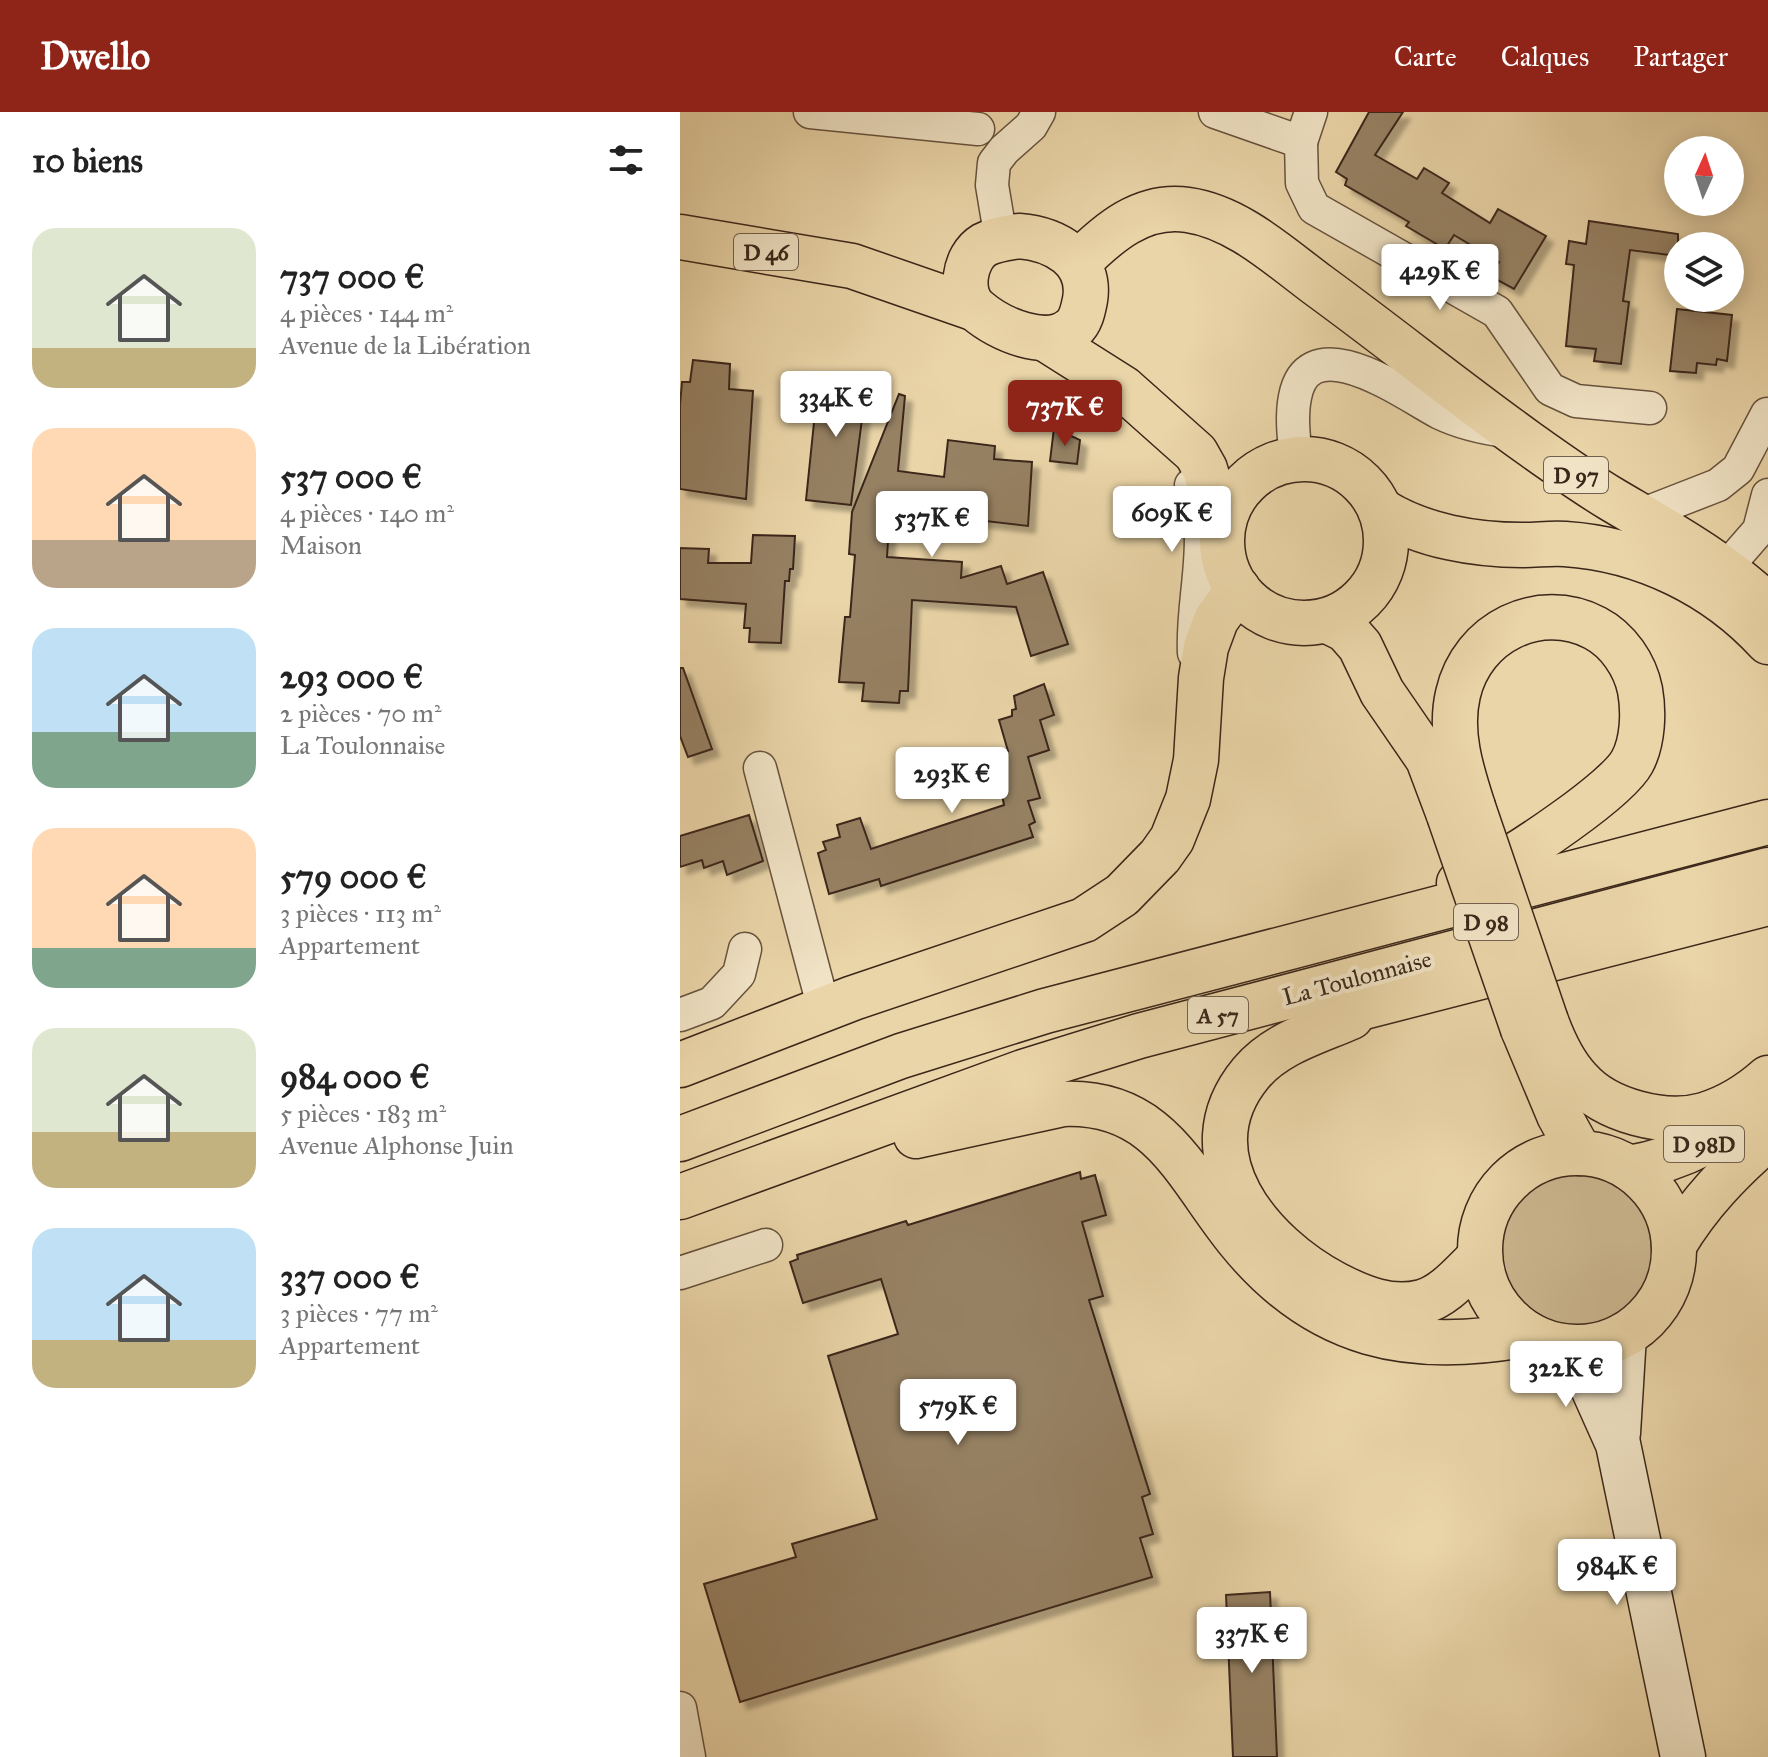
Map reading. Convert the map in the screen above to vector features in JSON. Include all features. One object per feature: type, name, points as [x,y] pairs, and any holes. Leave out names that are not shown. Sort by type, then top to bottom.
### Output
[{"type":"main road","name":"D 97","points":[[1004,243],[1115,215],[1172,208],[1210,215],[1239,229],[1353,310],[1514,432],[1612,499],[1725,569],[1768,606]]},
{"type":"main road","name":"D 97","points":[[1078,263],[1113,231],[1143,213]]},
{"type":"main road","name":"D 46","points":[[680,237],[852,266],[973,308]]},
{"type":"main road","points":[[1044,338],[1064,334],[1075,327],[1083,307],[1085,283],[1078,263],[1060,247],[1004,243],[970,263],[966,285],[973,308],[1005,327],[1044,338],[1104,375],[1196,453],[1215,497],[1222,527],[1222,555],[1232,582],[1249,600],[1273,618],[1301,624],[1328,621],[1354,608],[1373,588],[1384,564],[1386,551],[1382,511],[1368,488],[1348,471],[1323,461],[1287,461],[1225,450],[1195,435],[1149,392],[1083,307]]},
{"type":"main road","name":"D 46","points":[[852,266],[931,262],[1004,243]]},
{"type":"main road","points":[[1222,527],[1231,501],[1248,480],[1287,461]]},
{"type":"main road","points":[[1382,511],[1424,531],[1455,538],[1489,544],[1584,546],[1642,560],[1711,592],[1738,612],[1768,642]]},
{"type":"main road","points":[[1373,588],[1401,718]]},
{"type":"main road","points":[[680,1065],[824,1009],[1072,924],[1111,904],[1166,848],[1188,799],[1196,760],[1201,678],[1214,657],[1249,618],[1249,600]]},
{"type":"main road","points":[[1357,929],[1486,872],[1516,855],[1626,771],[1640,738],[1641,700],[1630,665],[1616,643],[1606,635],[1570,619],[1542,616],[1513,624],[1500,631],[1477,655],[1462,680],[1455,712],[1461,811],[1534,1035],[1559,1115],[1580,1153]]},
{"type":"main road","points":[[1328,621],[1346,630],[1360,646],[1382,692],[1461,811]]},
{"type":"main road","name":"La Toulonnaise","points":[[680,1139],[901,1056],[1030,1015],[1768,822]]},
{"type":"main road","name":"La Toulonnaise","points":[[680,1197],[1023,1072],[1139,1036],[1768,870]]},
{"type":"main road","points":[[680,1219],[863,1149],[1026,1093],[1768,903]]},
{"type":"main road","points":[[1390,1001],[1285,1045],[1252,1071],[1229,1114],[1226,1152],[1230,1172],[1246,1207],[1273,1239],[1305,1266],[1368,1300],[1405,1305],[1424,1302],[1440,1294],[1480,1257]]},
{"type":"main road","points":[[1534,1035],[1556,1047],[1580,1082],[1611,1103],[1646,1114],[1685,1118],[1703,1115],[1736,1101],[1768,1078]]},
{"type":"main road","points":[[1527,1166],[1534,1035]]},
{"type":"main road","name":"D 98D","points":[[1629,1168],[1654,1164],[1688,1152],[1735,1126],[1768,1098]]},
{"type":"main road","points":[[863,1149],[1035,1108],[1087,1103],[1111,1108],[1134,1118],[1175,1152],[1218,1214],[1259,1264],[1295,1294],[1343,1324],[1404,1342],[1434,1344],[1547,1340],[1596,1345],[1624,1335],[1641,1323],[1667,1287],[1673,1266],[1674,1245],[1670,1222],[1661,1202],[1647,1183],[1629,1168],[1606,1157],[1580,1153],[1553,1156],[1527,1166],[1506,1183],[1490,1205],[1481,1230],[1480,1257],[1484,1280],[1494,1302],[1509,1320],[1547,1340],[1588,1377],[1618,1444]]},
{"type":"main road","points":[[1674,1245],[1694,1212],[1739,1163],[1768,1138]]},
{"type":"main road","points":[[1624,1335],[1618,1394],[1618,1444],[1683,1757]]},
{"type":"street","points":[[810,112],[978,129]]},
{"type":"street","points":[[1004,243],[992,185],[994,163],[1031,126],[1039,112]]},
{"type":"street","points":[[1215,112],[1301,142]]},
{"type":"street","points":[[1311,112],[1301,142],[1302,183],[1314,208],[1497,312],[1510,336],[1550,389],[1576,401],[1650,408]]},
{"type":"street","points":[[1287,461],[1297,387],[1302,377],[1311,370],[1332,364],[1356,368],[1464,423],[1514,432]]},
{"type":"street","points":[[1768,404],[1768,452]]},
{"type":"street","points":[[1641,515],[1718,485],[1738,469],[1767,414]]},
{"type":"street","points":[[1158,418],[1164,439],[1187,477],[1197,504],[1200,568],[1194,646],[1195,662],[1201,678]]},
{"type":"street","points":[[1725,569],[1759,530],[1768,495]]},
{"type":"street","points":[[760,768],[824,1009]]},
{"type":"street","points":[[680,1015],[712,1003],[739,974],[745,949]]},
{"type":"street","points":[[680,1273],[766,1245]]},
{"type":"street","points":[[680,1708],[689,1757]]},
{"type":"shaded area","points":[[1577,1173],[1606,1179],[1631,1195],[1647,1220],[1653,1249],[1647,1278],[1631,1303],[1606,1319],[1577,1325],[1548,1319],[1523,1303],[1507,1278],[1501,1249],[1507,1220],[1523,1195],[1548,1179]]},
{"type":"building","points":[[1369,112],[1403,112],[1375,155],[1417,179],[1424,168],[1449,183],[1442,193],[1490,223],[1498,209],[1546,236],[1514,289],[1490,276],[1499,262],[1454,235],[1445,249],[1406,226],[1409,222],[1345,185],[1347,179],[1336,172]]},
{"type":"building","points":[[1589,221],[1664,232],[1664,254],[1630,250],[1623,301],[1629,302],[1621,364],[1594,361],[1596,349],[1566,346],[1574,265],[1566,264],[1569,241],[1586,244]]},
{"type":"building","points":[[1677,312],[1732,315],[1727,361],[1717,359],[1716,365],[1697,363],[1696,373],[1670,371]]},
{"type":"building","points":[[693,360],[730,364],[729,389],[753,391],[746,499],[680,489],[682,382],[690,382]]},
{"type":"building","points":[[819,374],[867,380],[851,505],[806,500]]},
{"type":"building","points":[[899,394],[905,396],[898,471],[944,477],[948,440],[995,446],[994,459],[1032,462],[1028,526],[890,510],[887,557],[962,562],[961,578],[1001,566],[1007,584],[1043,572],[1068,644],[1031,656],[1016,607],[912,600],[908,691],[900,691],[899,703],[862,701],[864,683],[839,682],[845,617],[850,617],[855,555],[849,554],[852,512]]},
{"type":"building","points":[[1054,428],[1080,440],[1077,464],[1050,461]]},
{"type":"building","points":[[753,535],[795,536],[793,569],[790,569],[789,581],[785,581],[781,643],[749,642],[750,628],[744,628],[746,604],[680,599],[680,548],[709,549],[708,563],[751,563]]},
{"type":"building","points":[[680,668],[683,668],[712,749],[688,757],[680,736]]},
{"type":"building","points":[[1044,684],[1054,715],[1040,720],[1049,750],[1028,757],[1040,798],[1028,801],[1035,822],[1029,825],[1033,837],[881,886],[879,879],[829,894],[818,853],[826,850],[823,842],[840,837],[837,825],[860,818],[871,849],[1004,805],[994,755],[1008,751],[999,720],[1012,716],[1012,710],[1016,709],[1014,696]]},
{"type":"building","points":[[749,815],[763,861],[727,875],[723,861],[704,868],[702,860],[680,867],[680,836]]},
{"type":"building","points":[[1080,1172],[1081,1179],[1095,1175],[1106,1215],[1082,1222],[1103,1296],[1089,1300],[1150,1494],[1142,1497],[1153,1534],[1140,1538],[1152,1577],[740,1702],[704,1584],[796,1557],[792,1544],[877,1519],[828,1356],[898,1334],[881,1279],[803,1303],[790,1262],[798,1259],[797,1255],[906,1221],[908,1225]]},
{"type":"building","points":[[1270,1592],[1277,1757],[1233,1757],[1226,1595]]}]
